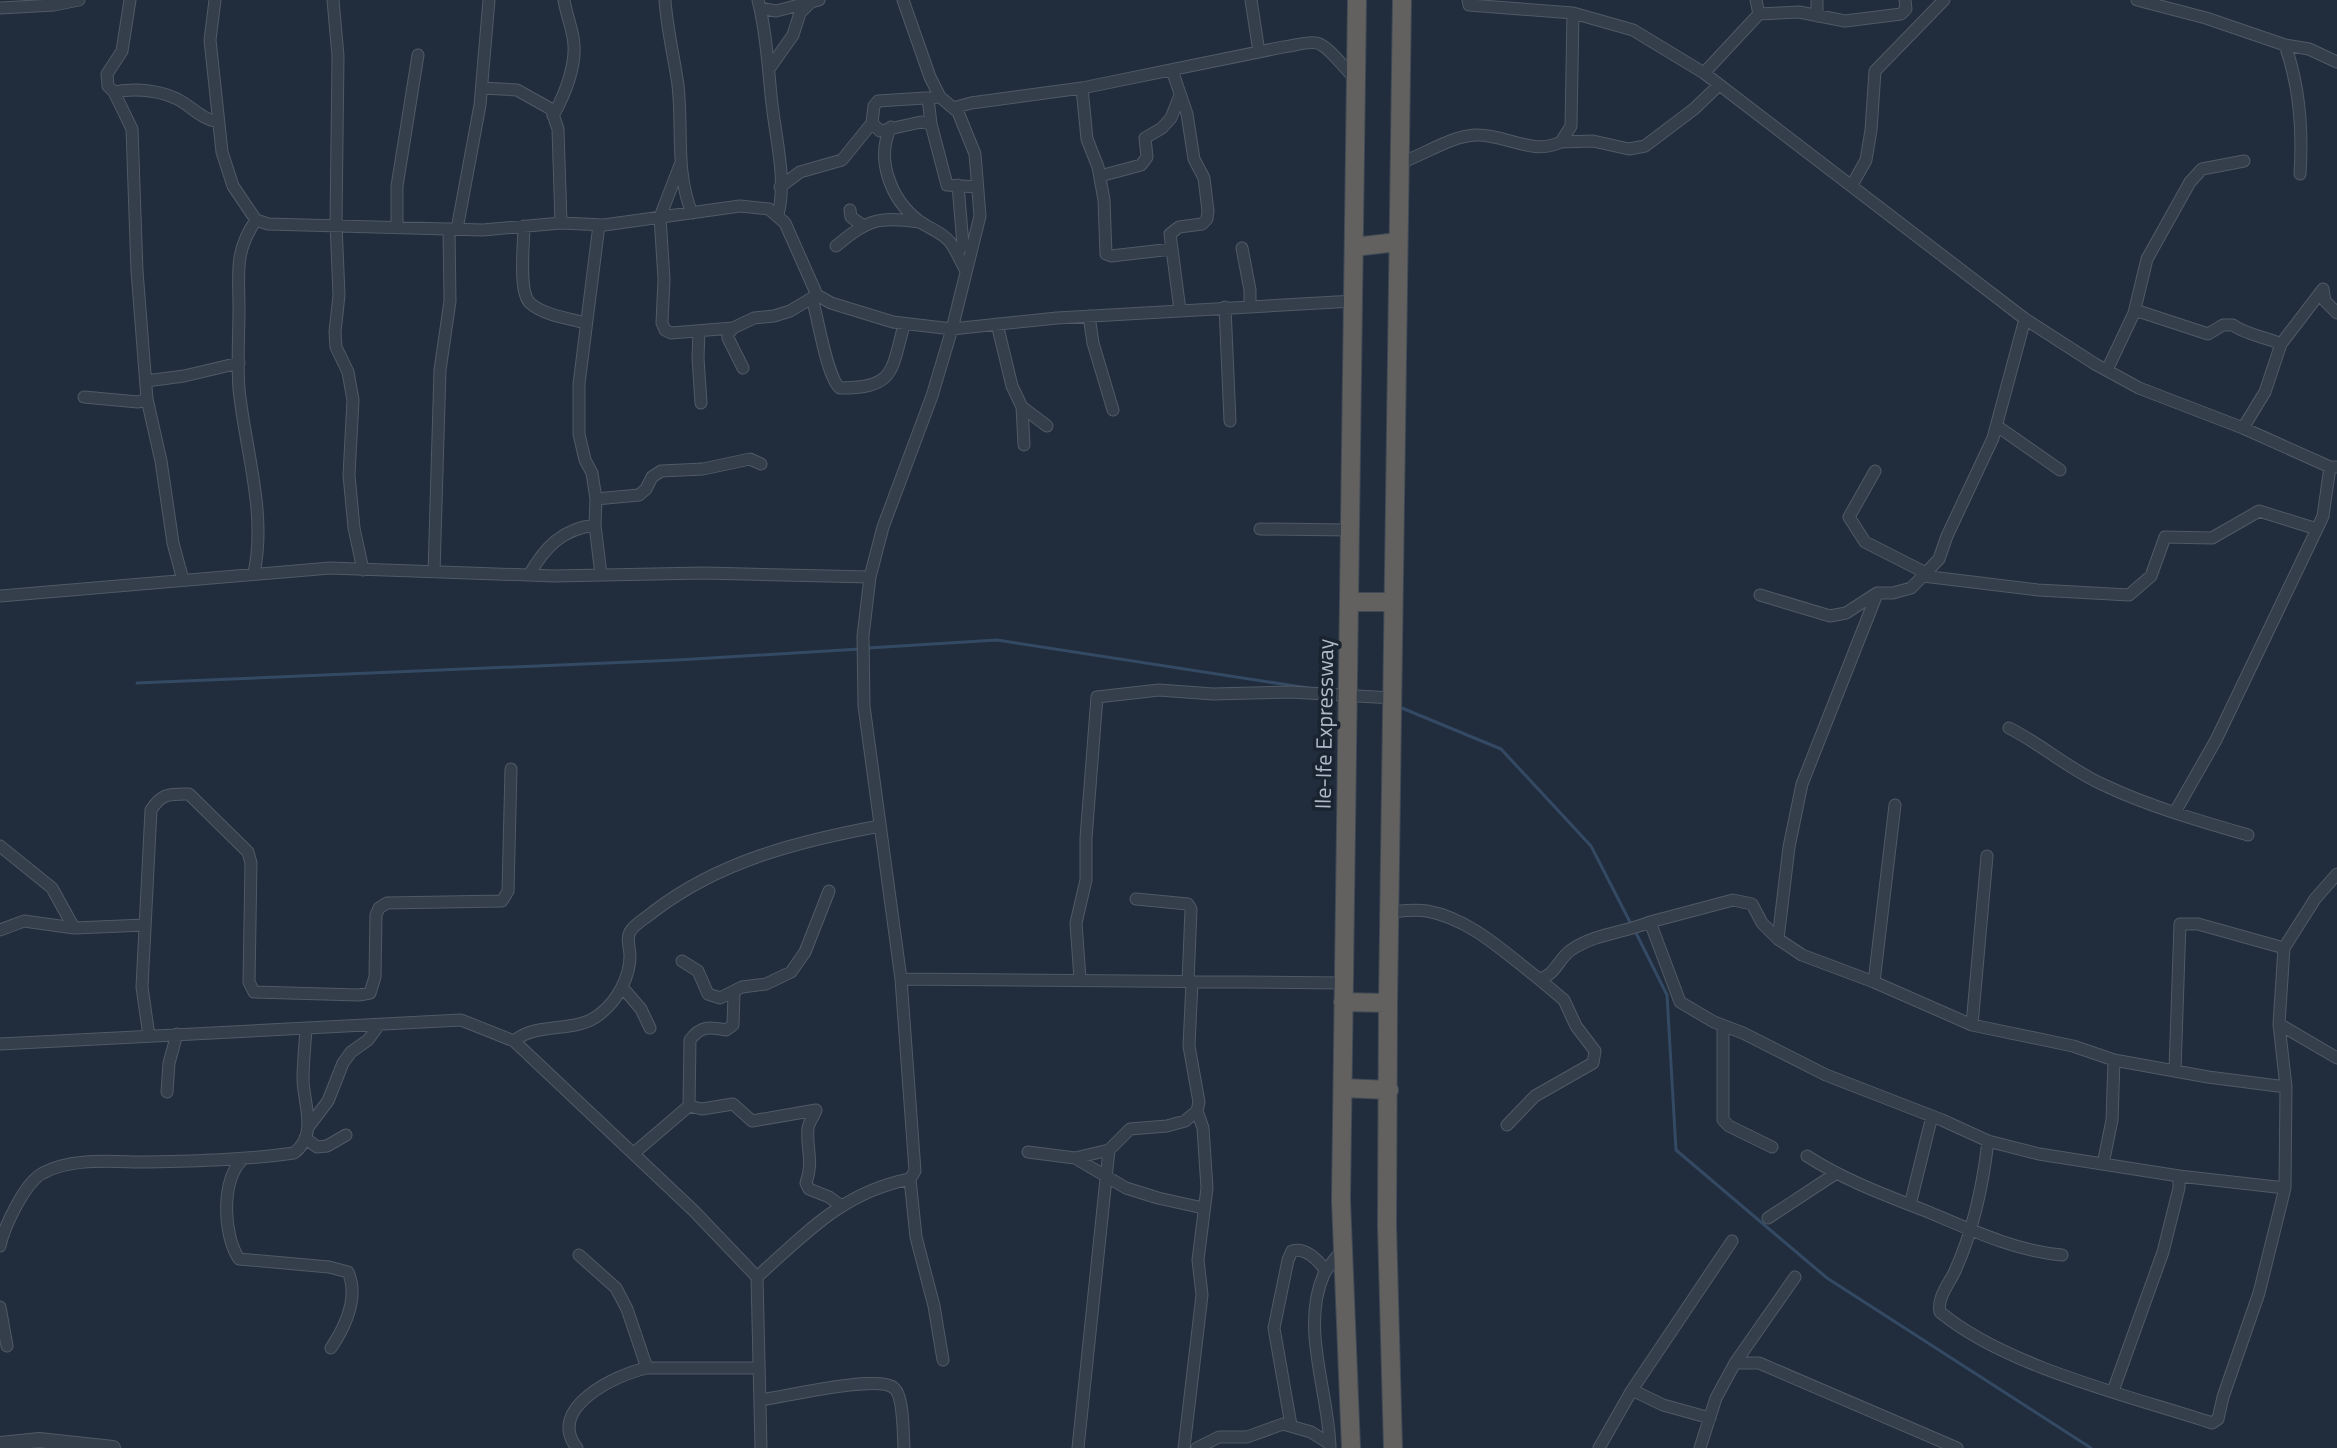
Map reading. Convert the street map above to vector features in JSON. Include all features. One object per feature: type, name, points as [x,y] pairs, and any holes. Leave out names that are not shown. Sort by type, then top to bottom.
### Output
[{"type":"highway","name":"Ile-Ife Expressway","points":[[1351,1448],[1341,1200],[1357,0]]},
{"type":"highway","points":[[1393,1448],[1387,1226],[1388,1003],[1402,0]]},
{"type":"highway","points":[[1354,247],[1398,242]]},
{"type":"highway","points":[[1349,602],[1393,602]]},
{"type":"highway","points":[[1343,1002],[1388,1003]]},
{"type":"highway","points":[[1343,1088],[1389,1090]]},
{"type":"street","points":[[0,8],[54,5],[79,0]]},
{"type":"street","points":[[130,0],[122,51],[107,74],[108,86],[132,129],[137,271],[147,399],[161,461],[173,543],[183,580]]},
{"type":"street","points":[[215,0],[210,40],[222,152],[233,186],[256,220],[268,224],[453,229],[561,223],[599,225],[740,206],[769,209],[785,223],[815,296],[830,374],[840,388],[879,384],[891,368],[904,325]]},
{"type":"street","points":[[333,0],[338,56],[336,224],[339,295],[335,332],[336,347],[348,372],[353,400],[349,475],[354,528],[363,570]]},
{"type":"street","points":[[434,572],[440,370],[450,301],[453,229],[482,88],[489,0]]},
{"type":"street","points":[[553,116],[573,61],[573,37],[564,0]]},
{"type":"street","points":[[665,0],[678,84],[680,165],[686,200],[692,213]]},
{"type":"street","points":[[903,0],[930,77],[943,102],[958,112],[975,154],[980,216],[932,396],[883,527],[870,577],[863,636],[862,677],[901,979],[914,1142],[915,1171],[910,1179],[916,1237],[934,1306],[943,1360]]},
{"type":"street","points":[[1251,0],[1259,52]]},
{"type":"street","points":[[1468,0],[1469,5],[1573,13],[1633,30],[1704,73],[2025,319],[2107,370],[2139,388],[2334,464],[2323,516],[2216,740],[2175,812]]},
{"type":"street","points":[[1756,0],[1759,14]]},
{"type":"street","points":[[1817,0],[1817,16]]},
{"type":"street","points":[[1704,73],[1759,14],[1787,12],[1845,21],[1901,14],[1906,9],[1905,0]]},
{"type":"street","points":[[1852,185],[1866,160],[1875,71],[1944,0]]},
{"type":"street","points":[[2137,0],[2206,18],[2285,45],[2309,49],[2337,62]]},
{"type":"street","points":[[759,4],[776,11],[815,1]]},
{"type":"street","points":[[769,69],[793,35],[800,13],[815,1]]},
{"type":"street","points":[[759,4],[780,158],[781,203],[778,215]]},
{"type":"street","points":[[1561,142],[1571,126],[1573,13]]},
{"type":"street","points":[[780,187],[800,172],[842,160],[872,123],[874,106],[878,101],[971,103],[1082,88],[1316,43],[1329,49],[1340,65],[1356,79]]},
{"type":"street","points":[[2285,45],[2296,75],[2302,137],[2300,174]]},
{"type":"street","points":[[397,228],[397,186],[418,55]]},
{"type":"street","points":[[1172,70],[1187,114],[1194,159],[1204,178],[1208,211],[1207,219],[1202,224],[1179,227],[1170,234],[1180,310]]},
{"type":"street","points":[[1400,163],[1462,137],[1479,135],[1542,148],[1561,142],[1593,141],[1629,149],[1645,146],[1694,109],[1718,86]]},
{"type":"street","points":[[114,92],[134,88],[162,94],[218,122]]},
{"type":"street","points":[[482,88],[517,90],[551,109],[558,129],[561,223]]},
{"type":"street","points":[[1082,88],[1087,139],[1100,176],[1104,200],[1106,254],[1172,249]]},
{"type":"street","points":[[1100,176],[1141,165],[1147,157],[1145,138],[1162,128],[1171,118],[1180,94]]},
{"type":"street","points":[[943,102],[931,124],[947,185],[977,187]]},
{"type":"street","points":[[931,124],[943,102]]},
{"type":"street","points":[[872,123],[880,131],[921,122],[931,124]]},
{"type":"street","points":[[891,127],[884,141],[883,158],[890,184],[909,213],[949,240],[965,269]]},
{"type":"street","points":[[2107,370],[2134,313],[2147,259],[2190,182],[2202,169],[2244,161]]},
{"type":"street","points":[[680,165],[660,217],[664,279],[662,323],[665,330],[671,333],[733,328],[754,318],[790,311],[815,296]]},
{"type":"street","points":[[957,253],[963,245],[958,185]]},
{"type":"street","points":[[850,210],[851,217],[862,225]]},
{"type":"street","points":[[254,573],[257,559],[255,491],[239,388],[239,250],[256,220]]},
{"type":"street","points":[[836,246],[862,225],[881,220],[920,222]]},
{"type":"street","points":[[599,225],[579,384],[579,434],[585,460],[592,473],[601,575]]},
{"type":"street","points":[[524,226],[523,291],[528,302],[585,323]]},
{"type":"street","points":[[1242,248],[1250,306]]},
{"type":"street","points":[[2243,428],[2265,392],[2281,344],[2323,289],[2325,301],[2337,313]]},
{"type":"street","points":[[815,296],[904,325],[952,329],[1089,316],[1354,301]]},
{"type":"street","points":[[819,321],[831,303]]},
{"type":"street","points":[[1225,307],[1230,421]]},
{"type":"street","points":[[2134,313],[2141,312],[2208,334],[2223,325],[2233,325],[2241,332],[2258,334],[2281,344]]},
{"type":"street","points":[[1089,316],[1093,343],[1113,410]]},
{"type":"street","points":[[1760,595],[1830,616],[1846,613],[1877,593],[1911,588],[1925,575],[1939,559],[1997,426],[2025,319]]},
{"type":"street","points":[[997,324],[1012,386],[1022,407],[1024,445]]},
{"type":"street","points":[[733,328],[728,338],[743,368]]},
{"type":"street","points":[[699,331],[701,403]]},
{"type":"street","points":[[146,381],[239,363]]},
{"type":"street","points":[[84,397],[138,402],[147,399]]},
{"type":"street","points":[[1022,407],[1047,426]]},
{"type":"street","points":[[1997,426],[2060,470]]},
{"type":"street","points":[[596,499],[639,495],[652,477],[661,471],[703,469],[750,459],[761,464]]},
{"type":"street","points":[[1875,471],[1849,517],[1865,542],[1925,575],[2038,590],[2129,595],[2151,576],[2165,537],[2212,538],[2259,511],[2317,529]]},
{"type":"street","points":[[529,575],[541,553],[564,533],[595,525]]},
{"type":"street","points":[[1260,529],[1349,530]]},
{"type":"street","points":[[0,596],[330,568],[529,575],[704,573],[870,577]]},
{"type":"street","points":[[1778,939],[1789,847],[1802,784],[1877,593]]},
{"type":"street","points":[[1080,979],[1076,923],[1086,880],[1086,838],[1097,697],[1159,690],[1213,694],[1291,692],[1392,698]]},
{"type":"street","points":[[2009,728],[2032,739],[2104,786],[2248,835]]},
{"type":"street","points":[[149,1036],[142,987],[151,810],[158,799],[173,794],[189,794],[248,852],[251,863],[249,982],[254,992],[359,995],[370,993],[375,977],[376,915],[379,908],[387,903],[502,901],[508,891],[511,769]]},
{"type":"street","points":[[1874,982],[1895,805]]},
{"type":"street","points":[[514,1041],[523,1034],[587,1022],[601,1014],[622,987],[629,972],[628,938],[631,929],[666,902],[718,871],[822,836],[880,826]]},
{"type":"street","points":[[0,846],[52,888],[74,928]]},
{"type":"street","points":[[1972,1025],[1987,856]]},
{"type":"street","points":[[1988,1141],[1982,1186],[1955,1271],[1938,1303],[1940,1312],[1982,1340],[2045,1368],[2212,1423],[2218,1419],[2259,1293],[2285,1188],[2286,1087],[2279,1024],[2284,948],[2315,899],[2337,874]]},
{"type":"street","points":[[682,961],[698,971],[708,994],[720,998],[742,987],[766,984],[791,972],[805,952],[829,891]]},
{"type":"street","points":[[1136,899],[1188,904],[1191,909],[1189,1046],[1199,1102],[1197,1111],[1203,1128],[1207,1188],[1198,1260],[1202,1295],[1186,1448]]},
{"type":"street","points":[[1539,979],[1548,977],[1571,950],[1591,939],[1733,900],[1752,904],[1762,923],[1778,939],[1802,955],[1874,982],[1972,1025],[2073,1046],[2114,1060],[2286,1087]]},
{"type":"street","points":[[1389,912],[1424,910],[1451,918],[1494,943],[1556,992],[1568,1005],[1576,1026],[1595,1051],[1593,1063],[1535,1096],[1507,1125]]},
{"type":"street","points":[[0,930],[24,921],[74,928],[145,925]]},
{"type":"street","points":[[1650,922],[1680,1002],[1826,1075],[1988,1141],[2039,1154],[2179,1176],[2285,1188]]},
{"type":"street","points":[[2175,1070],[2180,924],[2198,924],[2284,948]]},
{"type":"street","points":[[901,979],[1343,983]]},
{"type":"street","points":[[622,987],[641,1009],[650,1028]]},
{"type":"street","points":[[634,1153],[689,1106],[690,1040],[696,1032],[706,1027],[726,1030],[733,1025],[734,993]]},
{"type":"street","points":[[0,1044],[461,1020],[514,1041],[634,1153],[757,1277],[761,1448]]},
{"type":"street","points":[[2279,1024],[2337,1058]]},
{"type":"street","points":[[0,1246],[12,1215],[29,1188],[39,1175],[55,1168],[98,1163],[242,1160],[294,1153],[328,1101],[343,1063],[379,1025]]},
{"type":"street","points":[[1723,1026],[1723,1120],[1772,1147]]},
{"type":"street","points":[[306,1029],[303,1080],[309,1126]]},
{"type":"street","points":[[167,1092],[169,1063],[177,1034]]},
{"type":"street","points":[[2103,1164],[2112,1120],[2114,1060]]},
{"type":"street","points":[[689,1106],[702,1109],[733,1104],[752,1121],[816,1110],[817,1114],[808,1128],[812,1159],[806,1183],[809,1189],[840,1205]]},
{"type":"street","points":[[1078,1448],[1109,1150],[1130,1129],[1185,1121],[1197,1111]]},
{"type":"street","points":[[1910,1205],[1932,1116]]},
{"type":"street","points":[[305,1138],[317,1147],[327,1146],[346,1135]]},
{"type":"street","points":[[1075,1158],[1097,1150],[1109,1150]]},
{"type":"street","points":[[1028,1152],[1075,1158],[1126,1188],[1203,1208]]},
{"type":"street","points":[[1807,1156],[1835,1174],[1969,1229],[2037,1253],[2062,1255]]},
{"type":"street","points":[[242,1160],[234,1168],[228,1211],[233,1245],[239,1259],[329,1267],[348,1272],[352,1280],[350,1311],[345,1328],[331,1348]]},
{"type":"street","points":[[1768,1218],[1835,1174]]},
{"type":"street","points":[[2113,1391],[2163,1252],[2179,1188],[2179,1176]]},
{"type":"street","points":[[757,1277],[840,1205],[875,1188],[910,1179]]},
{"type":"street","points":[[1599,1448],[1632,1390],[1732,1241]]},
{"type":"street","points":[[1330,1446],[1319,1371],[1318,1290],[1326,1271],[1344,1249]]},
{"type":"street","points":[[1291,1425],[1274,1328],[1288,1260],[1292,1251],[1305,1251],[1326,1271]]},
{"type":"street","points":[[579,1255],[616,1288],[627,1309],[647,1368]]},
{"type":"street","points":[[1700,1448],[1716,1398],[1735,1363],[1795,1277]]},
{"type":"street","points":[[0,1307],[7,1346]]},
{"type":"street","points":[[1735,1363],[1759,1363],[1957,1448]]},
{"type":"street","points":[[577,1448],[572,1442],[570,1428],[572,1416],[580,1404],[595,1388],[630,1371],[647,1368],[759,1368]]},
{"type":"street","points":[[760,1400],[852,1385],[885,1384],[894,1387],[900,1396],[904,1448]]},
{"type":"street","points":[[1632,1390],[1663,1405],[1710,1418]]},
{"type":"street","points":[[1197,1448],[1219,1437],[1247,1437],[1283,1424],[1311,1432],[1330,1446]]},
{"type":"street","points":[[1311,1432],[1328,1424]]},
{"type":"street","points":[[0,1444],[52,1440],[113,1448]]},
{"type":"waterway","points":[[868,648],[997,640],[1308,688]]},
{"type":"waterway","points":[[137,683],[860,649]]},
{"type":"waterway","points":[[1397,706],[1501,749],[1591,846],[1631,924]]},
{"type":"waterway","points":[[1635,931],[1667,995],[1676,1150],[1827,1278],[2091,1448]]}]
